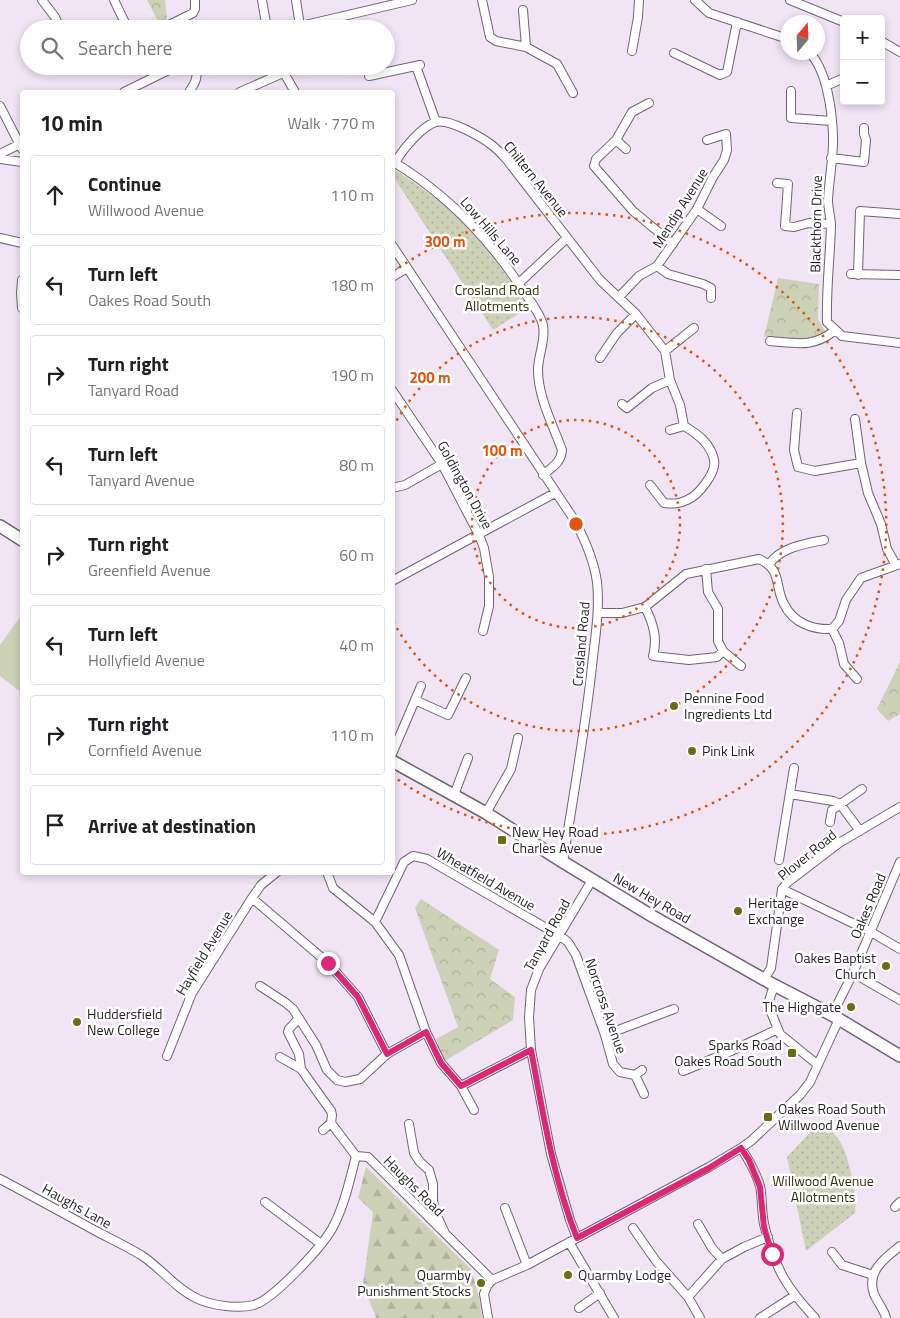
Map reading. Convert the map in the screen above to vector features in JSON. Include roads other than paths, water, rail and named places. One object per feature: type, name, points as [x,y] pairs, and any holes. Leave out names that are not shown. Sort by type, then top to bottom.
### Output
[{"type":"highway","points":[[0,526],[20,537]]},
{"type":"highway","name":"New Hey Road","points":[[395,763],[486,813],[652,916],[769,982],[836,1017],[900,1056]]},
{"type":"street","points":[[42,0],[56,20]]},
{"type":"street","points":[[114,0],[124,20]]},
{"type":"street","points":[[179,20],[193,13],[196,0]]},
{"type":"street","points":[[262,0],[265,20]]},
{"type":"street","points":[[296,0],[299,20]]},
{"type":"street","points":[[324,20],[412,0]]},
{"type":"street","points":[[482,0],[490,36],[496,41],[526,47],[557,64],[573,92]]},
{"type":"street","points":[[632,50],[639,0]]},
{"type":"street","points":[[695,0],[709,13],[780,36]]},
{"type":"street","points":[[793,0],[840,20]]},
{"type":"street","points":[[524,10],[526,47]]},
{"type":"street","points":[[674,53],[720,75],[727,72],[737,22]]},
{"type":"street","points":[[885,43],[900,52]]},
{"type":"street","name":"Blackthorn Drive","points":[[814,60],[826,86],[832,121],[833,136],[828,204],[831,224],[826,297],[827,322],[834,331]]},
{"type":"street","points":[[395,70],[418,65],[436,122],[420,133],[395,161]]},
{"type":"street","points":[[128,90],[159,75]]},
{"type":"street","points":[[190,90],[198,75]]},
{"type":"street","points":[[244,90],[272,75]]},
{"type":"street","points":[[284,75],[294,90]]},
{"type":"street","points":[[369,76],[373,75]]},
{"type":"street","points":[[826,86],[840,80]]},
{"type":"street","points":[[791,91],[791,118],[832,121]]},
{"type":"street","points":[[649,103],[632,112],[616,140],[596,159],[594,166],[633,211],[673,244]]},
{"type":"street","points":[[0,106],[20,141]]},
{"type":"street","name":"Chiltern Avenue","points":[[436,122],[450,123],[494,146],[507,160],[600,280],[636,314],[665,351]]},
{"type":"street","points":[[831,158],[864,162],[866,140],[864,128]]},
{"type":"street","name":"Mendip Avenue","points":[[619,297],[639,276],[657,266],[697,209],[724,160],[727,150],[726,134],[707,140]]},
{"type":"street","points":[[616,140],[626,150]]},
{"type":"street","points":[[0,154],[20,146]]},
{"type":"street","points":[[0,159],[20,162]]},
{"type":"street","name":"Low Hills Lane","points":[[395,163],[444,197],[465,217],[519,283],[538,312],[543,324],[544,335],[538,369],[540,388],[562,450],[557,464],[543,474]]},
{"type":"street","points":[[777,183],[788,184],[785,226],[794,228],[808,223],[831,224]]},
{"type":"street","points":[[697,209],[721,226]]},
{"type":"street","points":[[900,214],[860,211],[854,275],[900,275]]},
{"type":"street","points":[[0,238],[20,243]]},
{"type":"street","points":[[519,283],[567,238]]},
{"type":"street","name":"Crosland Road","points":[[395,250],[582,534],[590,556],[597,582],[598,613],[589,698],[563,862]]},
{"type":"street","points":[[657,266],[668,274],[711,288],[712,298]]},
{"type":"street","points":[[395,275],[407,268]]},
{"type":"street","points":[[600,358],[617,333],[636,314]]},
{"type":"street","points":[[684,426],[680,405],[670,380],[665,351],[694,328]]},
{"type":"street","points":[[770,341],[807,344],[824,339],[834,331],[842,336],[900,343]]},
{"type":"street","points":[[622,404],[627,408],[652,388],[670,380]]},
{"type":"street","name":"Goldington Drive","points":[[395,394],[442,464],[484,548],[489,577],[489,606],[483,631]]},
{"type":"street","points":[[797,413],[794,450],[798,468],[815,471],[861,464]]},
{"type":"street","points":[[598,613],[622,614],[645,607],[686,574],[759,559],[769,564],[776,574],[783,604],[797,621],[819,630],[832,629],[840,621],[846,600],[861,578],[898,565],[887,549],[881,524],[868,493],[861,464],[855,419]]},
{"type":"street","points":[[650,485],[664,503],[674,504],[690,500],[707,482],[712,472],[715,461],[707,444],[697,433],[684,426],[670,430]]},
{"type":"street","points":[[395,487],[405,485],[442,464]]},
{"type":"street","points":[[395,579],[555,493]]},
{"type":"street","points":[[769,564],[775,556],[797,546],[824,540]]},
{"type":"street","points":[[706,569],[708,592],[718,609],[718,641],[723,651],[741,666]]},
{"type":"street","points":[[645,607],[653,624],[656,646],[653,656],[689,660],[718,657],[723,651]]},
{"type":"street","points":[[832,629],[844,664],[857,679]]},
{"type":"street","points":[[415,700],[448,715],[466,678]]},
{"type":"street","points":[[395,747],[421,686]]},
{"type":"street","points":[[486,813],[511,769],[518,738]]},
{"type":"street","points":[[454,795],[468,758]]},
{"type":"street","points":[[779,860],[794,768]]},
{"type":"street","points":[[830,822],[832,810],[862,789]]},
{"type":"street","points":[[790,794],[833,801],[840,804],[860,831]]},
{"type":"street","name":"Plover Road","points":[[778,1029],[771,1012],[769,982],[782,890],[788,882],[838,843],[900,807]]},
{"type":"street","name":"Wheatfield Avenue","points":[[375,922],[404,862],[412,856],[427,859],[560,936]]},
{"type":"street","name":"Oakes Road","points":[[489,1283],[709,1168],[741,1148],[800,1095],[810,1082],[818,1065],[853,974],[900,862]]},
{"type":"street","name":"Hayfield Avenue","points":[[167,1056],[192,993],[252,898],[261,886],[274,875]]},
{"type":"street","points":[[328,875],[333,888],[375,922],[399,955],[426,1032],[441,1063],[461,1086],[474,1110]]},
{"type":"street","name":"Tanyard Road","points":[[592,880],[540,969],[532,990],[529,1017],[531,1050],[551,1154],[570,1220],[573,1240],[614,1318]]},
{"type":"street","points":[[782,890],[871,932],[900,949]]},
{"type":"street","points":[[252,898],[328,963],[346,983],[358,997],[387,1054]]},
{"type":"street","name":"Norcross Avenue","points":[[560,936],[568,942],[576,955],[614,1064],[620,1072],[638,1072],[644,1094]]},
{"type":"street","points":[[853,974],[900,1000]]},
{"type":"street","points":[[260,986],[286,1003],[299,1018],[316,1045],[327,1070],[337,1080],[345,1082],[360,1079],[387,1054],[426,1032]]},
{"type":"street","points":[[605,1035],[674,1009]]},
{"type":"street","points":[[299,1018],[288,1029],[288,1032],[299,1054],[301,1069]]},
{"type":"street","points":[[683,1071],[778,1029],[780,1034],[818,1065]]},
{"type":"street","points":[[461,1086],[531,1050]]},
{"type":"street","points":[[265,1202],[322,1244],[342,1209],[356,1156],[331,1123],[331,1111],[301,1069],[280,1057]]},
{"type":"street","points":[[323,1130],[331,1123]]},
{"type":"street","name":"Haughs Road","points":[[409,1124],[414,1153],[429,1170],[434,1184],[433,1201],[437,1216],[444,1230],[489,1283]]},
{"type":"street","points":[[741,1148],[749,1160],[760,1187],[764,1227],[781,1277],[794,1296],[815,1318]]},
{"type":"street","name":"Haughs Road","points":[[356,1156],[368,1157],[462,1251]]},
{"type":"street","name":"Haughs Lane","points":[[0,1180],[141,1256],[184,1291],[214,1304],[255,1305],[267,1298],[295,1274],[322,1244]]},
{"type":"street","points":[[505,1208],[526,1265]]},
{"type":"street","points":[[698,1224],[712,1248],[722,1259]]},
{"type":"street","points":[[633,1228],[656,1261],[688,1297],[700,1318]]},
{"type":"street","points":[[688,1297],[722,1259],[768,1237]]},
{"type":"street","points":[[886,1318],[882,1307],[873,1293],[873,1275],[877,1266],[900,1246]]},
{"type":"street","points":[[832,1252],[842,1265],[873,1275]]},
{"type":"street","points":[[488,1318],[484,1294],[489,1283]]},
{"type":"street","points":[[579,1308],[600,1293]]},
{"type":"street","points":[[760,1318],[794,1296]]},
{"type":"place","name":"Pennine Food Ingredients Ltd","points":[[674,706]]},
{"type":"place","name":"Pink Link","points":[[692,751]]},
{"type":"place","name":"New Hey Road Charles Avenue","points":[[502,840]]},
{"type":"place","name":"Heritage Exchange","points":[[738,911]]},
{"type":"place","name":"Oakes Baptist Church","points":[[886,966]]},
{"type":"place","name":"The Highgate","points":[[851,1007]]},
{"type":"place","name":"Huddersfield New College","points":[[77,1022]]},
{"type":"place","name":"Sparks Road Oakes Road South","points":[[792,1053]]},
{"type":"place","name":"Oakes Road South Willwood Avenue","points":[[768,1117]]},
{"type":"place","name":"Quarmby Lodge","points":[[568,1275]]},
{"type":"place","name":"Quarmby Punishment Stocks","points":[[481,1283]]},
{"type":"park label","name":"Crosland Road Allotments","points":[[497,298]]},
{"type":"park label","name":"Willwood Avenue Allotments","points":[[823,1190]]}]
